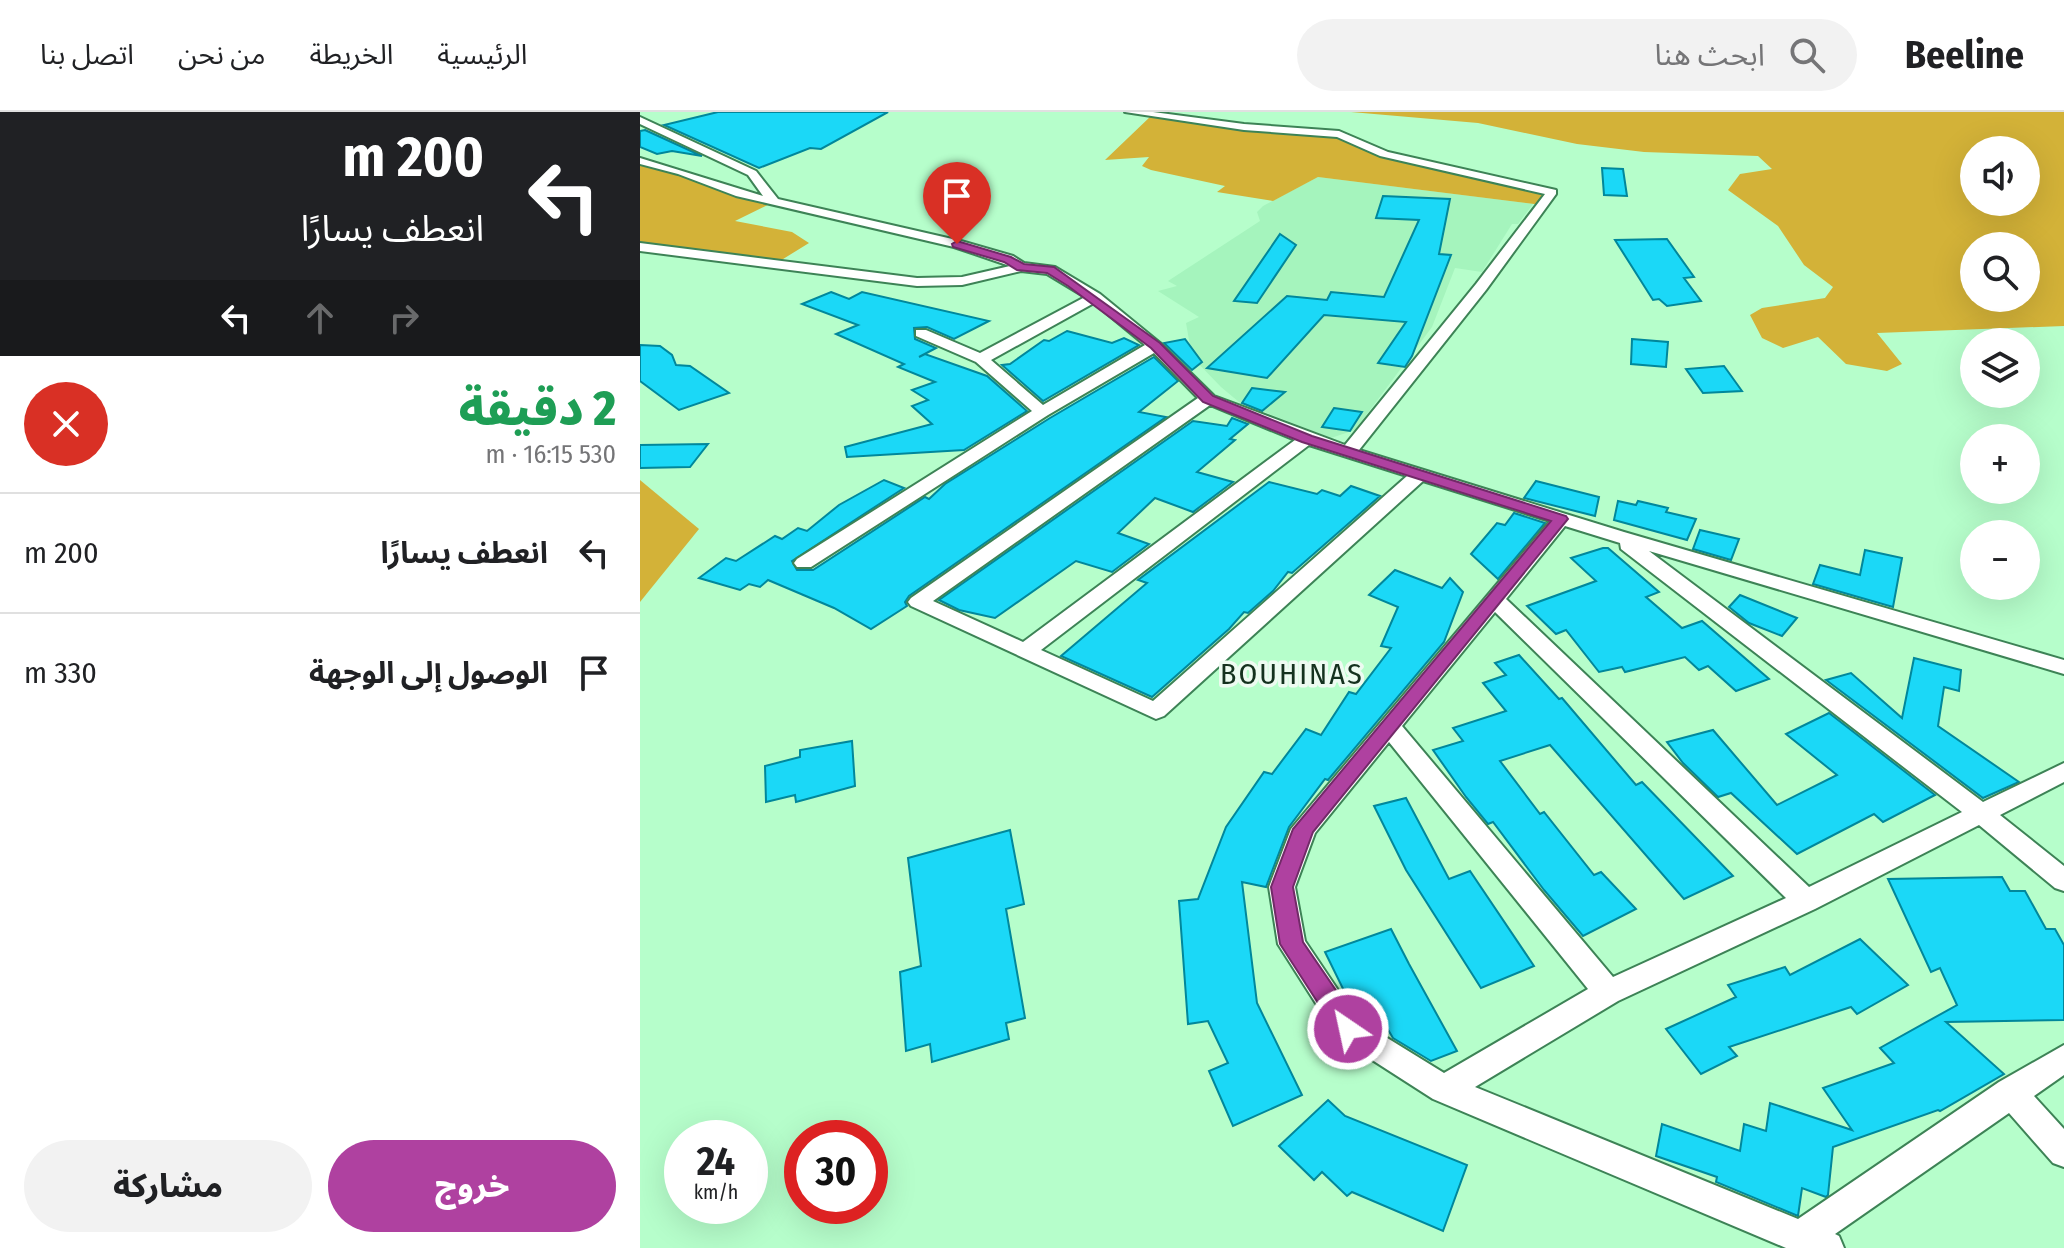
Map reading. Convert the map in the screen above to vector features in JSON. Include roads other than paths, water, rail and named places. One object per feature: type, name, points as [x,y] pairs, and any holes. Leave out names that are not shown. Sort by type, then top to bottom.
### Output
[{"type":"street","points":[[1130,112],[1244,127],[1339,134],[1384,154],[1552,192],[1481,287],[1348,453]]},
{"type":"street","points":[[641,116],[752,173],[774,202]]},
{"type":"street","points":[[640,161],[774,202],[957,244],[1008,259],[1021,267]]},
{"type":"street","points":[[640,247],[917,282],[962,281],[1021,267],[1050,270],[1095,297],[1155,346],[1208,399],[1307,439],[1617,536],[2064,667]]},
{"type":"street","points":[[981,359],[1095,297]]},
{"type":"street","points":[[921,333],[981,359],[1042,412]]},
{"type":"street","points":[[804,563],[1042,412],[1155,346]]},
{"type":"street","points":[[1208,399],[918,602],[1156,711],[1420,474]]},
{"type":"street","points":[[1024,652],[1307,439]]},
{"type":"street","points":[[1561,519],[1304,829],[1282,887],[1292,944],[1348,1029],[1444,1089],[1814,1243],[2010,1092],[2064,1058]]},
{"type":"street","points":[[1617,536],[1982,814],[2064,881]]},
{"type":"street","points":[[1496,601],[1806,901]]},
{"type":"street","points":[[1389,726],[1608,992]]},
{"type":"street","points":[[1444,1089],[1608,992],[1806,901],[2064,772]]},
{"type":"street","points":[[2010,1092],[2064,1152]]},
{"type":"district","name":"BOUHINAS","points":[[1292,674]]}]
